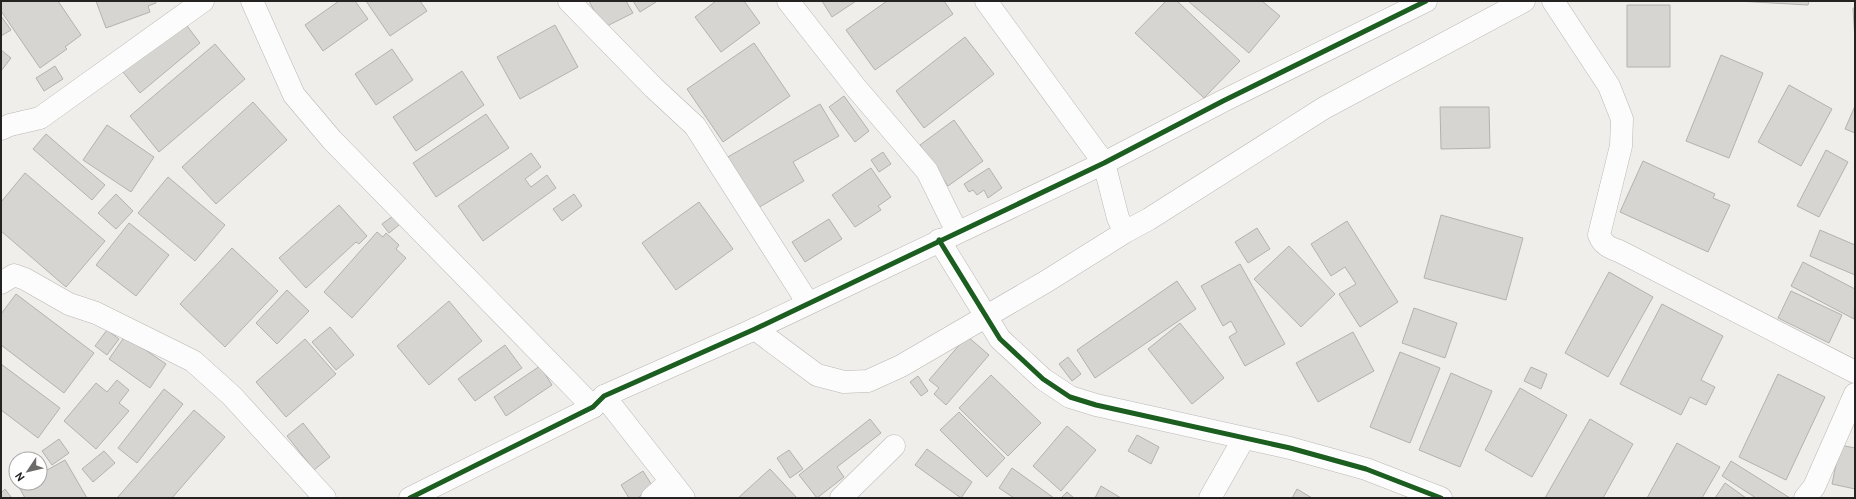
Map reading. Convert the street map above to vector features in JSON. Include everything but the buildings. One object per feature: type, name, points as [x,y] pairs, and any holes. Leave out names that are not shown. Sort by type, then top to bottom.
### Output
[{"type":"street","points":[[1,129],[10,125],[40,118],[203,1]]},
{"type":"street","points":[[252,1],[294,95],[332,140],[599,401],[677,490],[652,498]]},
{"type":"street","points":[[569,1],[654,88],[695,126],[808,303]]},
{"type":"street","points":[[788,1],[857,89],[928,170],[948,236],[986,315],[1000,339],[1043,379],[1070,397],[1096,406],[1290,448],[1366,469],[1441,498]]},
{"type":"street","points":[[986,1],[1104,163],[1118,218],[1125,232]]},
{"type":"street","points":[[410,498],[599,401],[755,329],[1104,163],[1230,97],[1426,1]]},
{"type":"street","points":[[755,329],[816,375],[844,382],[868,381],[900,366],[1047,281],[1125,232],[1149,219],[1324,108],[1524,1]]},
{"type":"street","points":[[1553,1],[1610,86],[1622,120],[1620,146],[1599,235],[1601,240],[1607,247],[1619,251],[1855,372]]},
{"type":"street","points":[[1,283],[14,275],[25,278],[69,304],[96,312],[193,361],[232,396],[325,498]]},
{"type":"street","points":[[1804,498],[1814,487],[1855,394]]},
{"type":"street","points":[[1210,498],[1244,438]]},
{"type":"street","points":[[841,498],[894,446]]},
{"type":"cycle path","points":[[410,498],[593,407],[604,396],[755,329],[1104,163],[1223,101],[1426,1]]},
{"type":"cycle path","points":[[939,240],[1000,339],[1043,379],[1070,397],[1096,405],[1290,448],[1366,469],[1441,498]]}]
